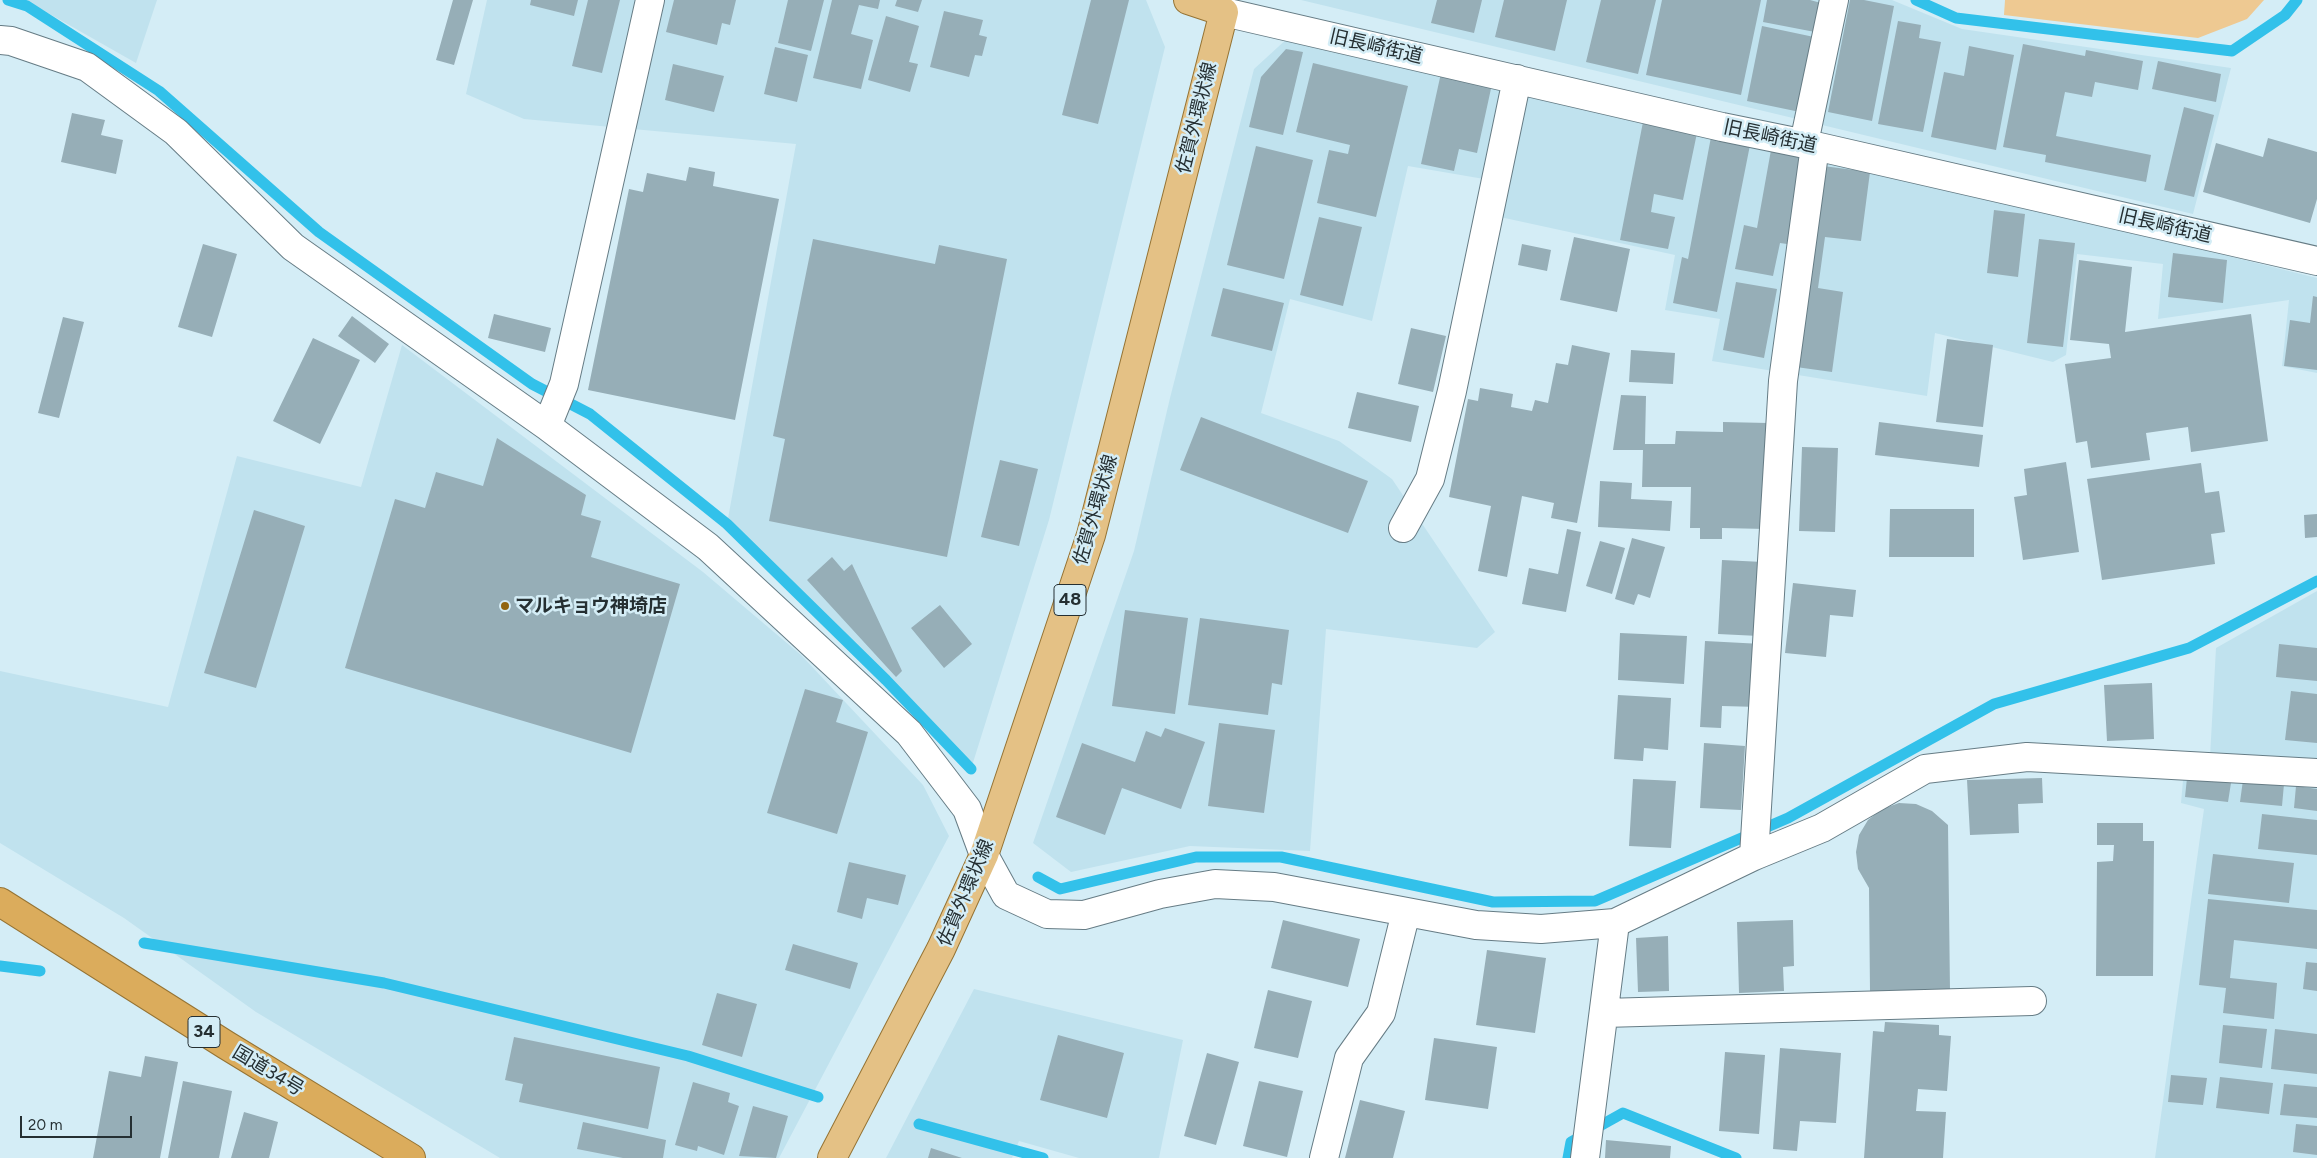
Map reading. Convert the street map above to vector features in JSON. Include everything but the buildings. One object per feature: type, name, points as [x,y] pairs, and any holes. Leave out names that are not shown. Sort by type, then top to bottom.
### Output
[{"type":"highway","name":"国道34号","points":[[0,902],[226,1045],[411,1158]]},
{"type":"main road","points":[[1188,0],[1224,12]]},
{"type":"main road","name":"佐賀外環状線","points":[[832,1158],[941,949],[984,855],[1092,535],[1224,12]]},
{"type":"street","points":[[547,426],[564,384],[650,0]]},
{"type":"street","points":[[1754,856],[1783,381],[1810,145],[1834,0]]},
{"type":"street","name":"旧長崎街道","points":[[1224,12],[1722,127],[1810,145],[2317,261]]},
{"type":"street","points":[[0,40],[11,41],[87,67],[176,132],[294,247],[547,426],[708,547],[909,733],[967,809],[984,855],[1006,895],[1047,914],[1084,915],[1160,894],[1216,884],[1274,887],[1476,925],[1541,929],[1615,923],[1754,856],[1822,828],[1925,769],[2026,757],[2317,774]]},
{"type":"street","points":[[1402,528],[1430,479],[1454,381],[1517,79]]},
{"type":"street","points":[[1324,1158],[1349,1058],[1381,1013],[1406,912]]},
{"type":"street","points":[[1585,1155],[1615,923]]},
{"type":"street","points":[[1604,1013],[2032,1001]]},
{"type":"shaded area","points":[[25,0],[157,0],[136,63]]},
{"type":"shaded area","points":[[487,0],[1146,0],[1165,47],[1049,520],[971,769],[886,680],[727,524],[796,144],[524,119],[466,94]]},
{"type":"shaded area","points":[[1301,0],[1892,0],[1962,29],[2231,68],[2193,214]]},
{"type":"shaded area","points":[[2005,0],[2264,0],[2247,19],[2198,38],[2004,15]]},
{"type":"shaded area","points":[[1290,36],[1824,156],[2317,278],[2317,373],[2282,366],[2289,300],[2158,319],[2163,264],[2077,254],[2066,355],[2053,362],[1935,333],[1927,396],[1712,361],[1720,319],[1665,310],[1675,255],[1477,212],[1484,179],[1408,166],[1372,321],[1290,299],[1261,413],[1339,441],[1392,479],[1495,632],[1477,648],[1326,629],[1310,851],[1190,846],[1071,872],[1033,843],[1134,551],[1170,398],[1254,69]]},
{"type":"shaded area","points":[[402,345],[703,572],[801,655],[923,785],[949,836],[779,1158],[500,1158],[256,1012],[124,918],[0,843],[0,671],[168,707],[237,456],[361,487]]},
{"type":"shaded area","points":[[2317,591],[2317,1158],[2155,1158],[2204,809],[2181,803],[2185,757],[2210,757],[2216,648]]},
{"type":"shaded area","points":[[974,989],[1183,1040],[1159,1158],[1079,1158],[1019,1141],[1012,1158],[886,1158]]},
{"type":"waterway","points":[[8,0],[27,6],[159,91],[319,232],[532,384],[590,414],[727,524],[886,680],[971,769]]},
{"type":"waterway","points":[[1916,0],[1956,18],[2232,51],[2285,15],[2297,0]]},
{"type":"waterway","points":[[1038,877],[1060,889],[1196,857],[1281,857],[1493,902],[1595,901],[1788,818],[1994,704],[2189,648],[2317,581]]},
{"type":"waterway","points":[[144,943],[384,983],[688,1056],[818,1097]]},
{"type":"waterway","points":[[0,966],[40,971]]},
{"type":"waterway","points":[[1568,1158],[1571,1142],[1623,1113],[1736,1158]]},
{"type":"waterway","points":[[919,1124],[1043,1158]]},
{"type":"place","name":"マルキョウ神埼店","points":[[505,606]]}]
